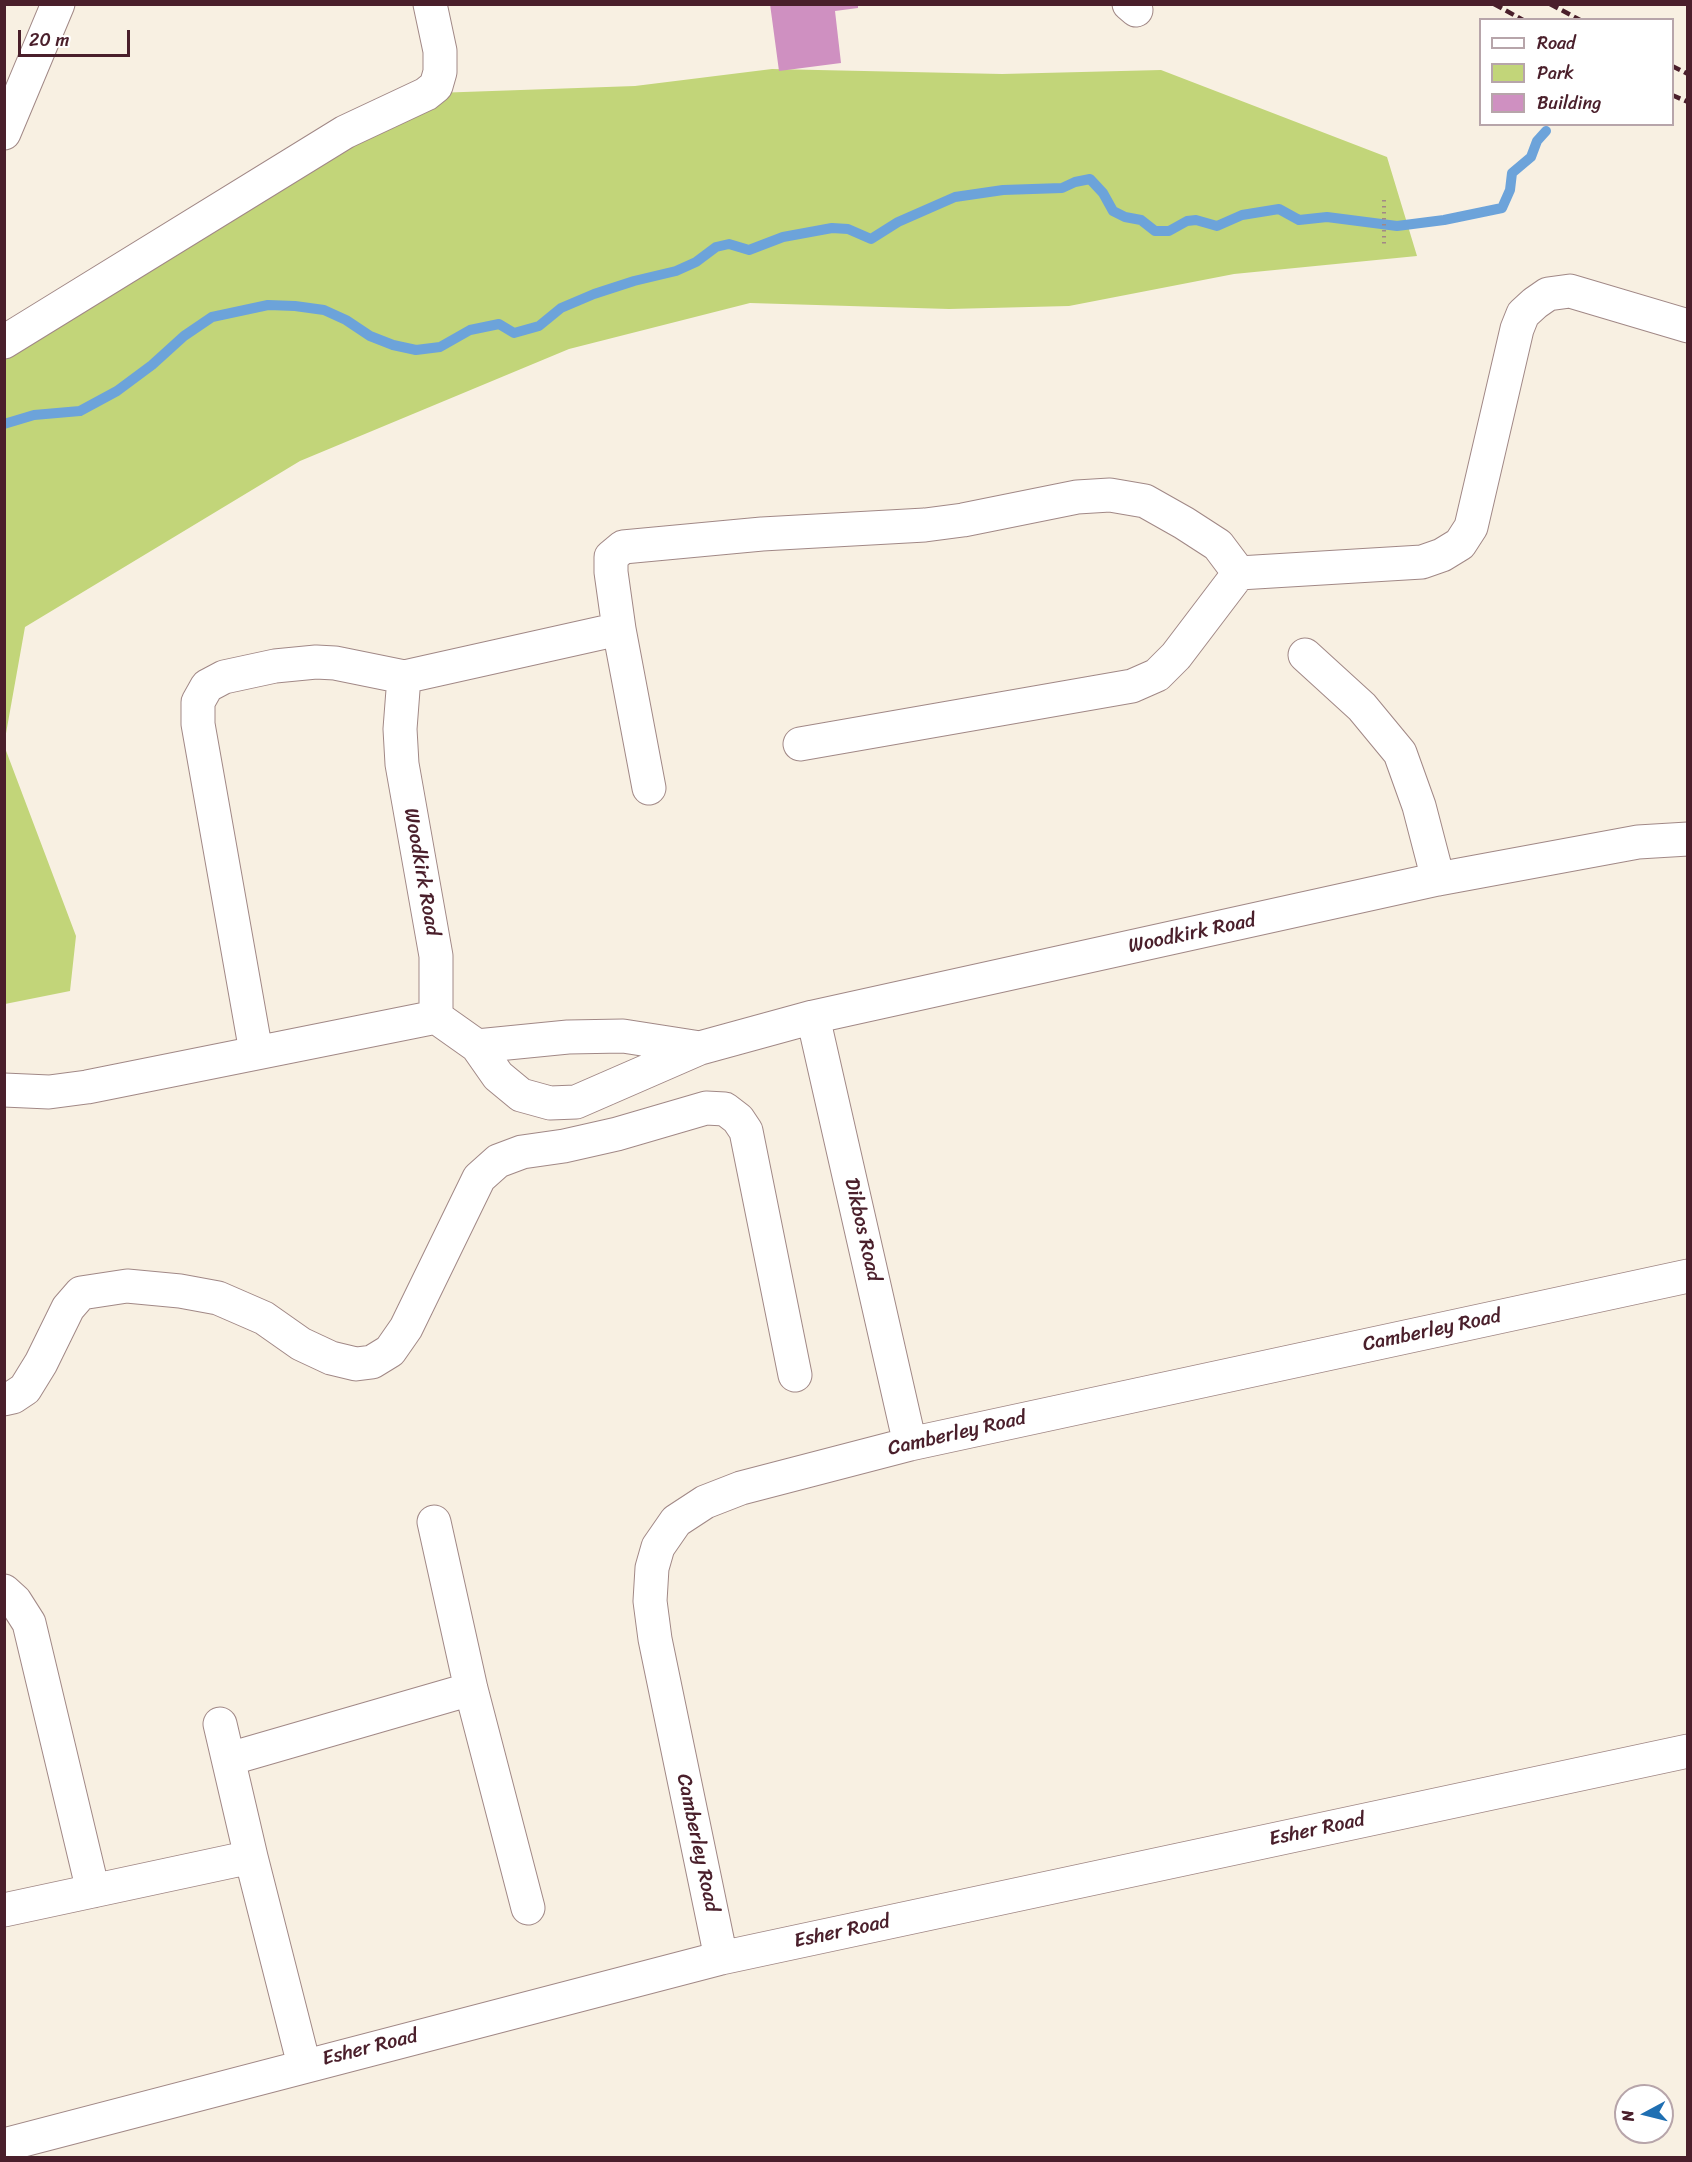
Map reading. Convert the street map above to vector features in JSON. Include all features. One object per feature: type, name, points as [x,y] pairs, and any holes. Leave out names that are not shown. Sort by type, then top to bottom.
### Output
[{"type":"street","points":[[4,133],[58,4]]},
{"type":"street","points":[[4,342],[345,132],[426,94],[436,86],[440,72],[440,51],[430,4]]},
{"type":"street","points":[[800,744],[1132,686],[1157,675],[1176,656],[1239,573],[1422,562],[1442,555],[1460,544],[1471,526],[1517,329],[1523,314],[1548,294],[1570,291],[1688,326]]},
{"type":"street","points":[[649,788],[619,629],[611,572],[611,557],[623,547],[762,534],[925,525],[963,520],[1077,496],[1110,495],[1145,501],[1184,523],[1218,545],[1239,573]]},
{"type":"street","points":[[256,1052],[200,736],[198,702],[207,686],[225,677],[275,666],[316,662],[335,663],[404,677],[619,629]]},
{"type":"street","points":[[1305,655],[1362,707],[1400,753],[1419,806],[1438,879]]},
{"type":"street","name":"Woodkirk Road","points":[[404,677],[400,729],[402,764],[436,956],[436,1017],[477,1046],[498,1076],[521,1095],[550,1103],[576,1102],[700,1048],[813,1017],[1438,879],[1638,842],[1688,839]]},
{"type":"street","points":[[4,1090],[49,1092],[68,1090],[436,1017]]},
{"type":"street","name":"Dikbos Road","points":[[813,1017],[910,1443]]},
{"type":"street","name":"Woodkirk Road","points":[[477,1046],[568,1037],[623,1036],[700,1048]]},
{"type":"street","points":[[4,1398],[13,1397],[25,1389],[41,1363],[68,1308],[81,1293],[127,1286],[180,1291],[218,1298],[264,1318],[301,1344],[331,1358],[356,1364],[372,1362],[390,1351],[406,1328],[479,1178],[498,1161],[522,1152],[564,1146],[616,1134],[706,1108],[725,1109],[738,1119],[746,1131],[795,1375]]},
{"type":"street","name":"Camberley Road","points":[[721,1958],[655,1639],[650,1601],[652,1568],[658,1547],[676,1521],[705,1502],[741,1488],[910,1443],[1688,1275]]},
{"type":"street","points":[[434,1522],[471,1689],[528,1908]]},
{"type":"street","points":[[4,1591],[15,1601],[29,1623],[93,1891]]},
{"type":"street","points":[[228,1759],[471,1689]]},
{"type":"street","points":[[220,1724],[304,2066]]},
{"type":"street","name":"Esher Road","points":[[4,2145],[721,1958],[1688,1751]]},
{"type":"street","points":[[4,1910],[251,1857]]},
{"type":"path","points":[[1384,200],[1384,247]]},
{"type":"green space","points":[[772,69],[1002,74],[1161,70],[1387,157],[1417,256],[1234,274],[1069,306],[949,309],[750,303],[569,349],[300,461],[25,627],[5,739],[5,346],[435,93],[635,86]]},
{"type":"green space","points":[[5,748],[76,936],[70,991],[5,1004]]},
{"type":"building","points":[[770,4],[858,4],[858,8],[835,11],[841,63],[779,71]]},
{"type":"waterway","points":[[4,424],[34,415],[80,411],[117,391],[152,365],[184,336],[212,317],[268,305],[295,306],[324,310],[346,320],[370,336],[393,345],[416,350],[440,347],[470,330],[499,324],[514,333],[539,326],[561,308],[634,281],[676,271],[696,262],[716,247],[729,244],[749,250],[783,237],[832,228],[848,229],[871,239],[898,222],[955,197],[1003,190],[1062,188],[1090,179],[1103,193],[1113,211],[1125,217],[1141,220],[1155,231],[1169,231],[1187,221],[1196,220],[1217,226],[1242,215],[1279,209],[1299,220],[1327,217],[1397,226],[1444,220],[1502,208],[1510,190],[1512,173],[1531,157],[1537,141],[1546,131]]},
{"type":"railway","points":[[1494,4],[1519,18]]},
{"type":"railway","points":[[1550,4],[1576,18]]},
{"type":"railway","points":[[1674,67],[1688,74]]},
{"type":"railway","points":[[1674,96],[1688,102]]}]
